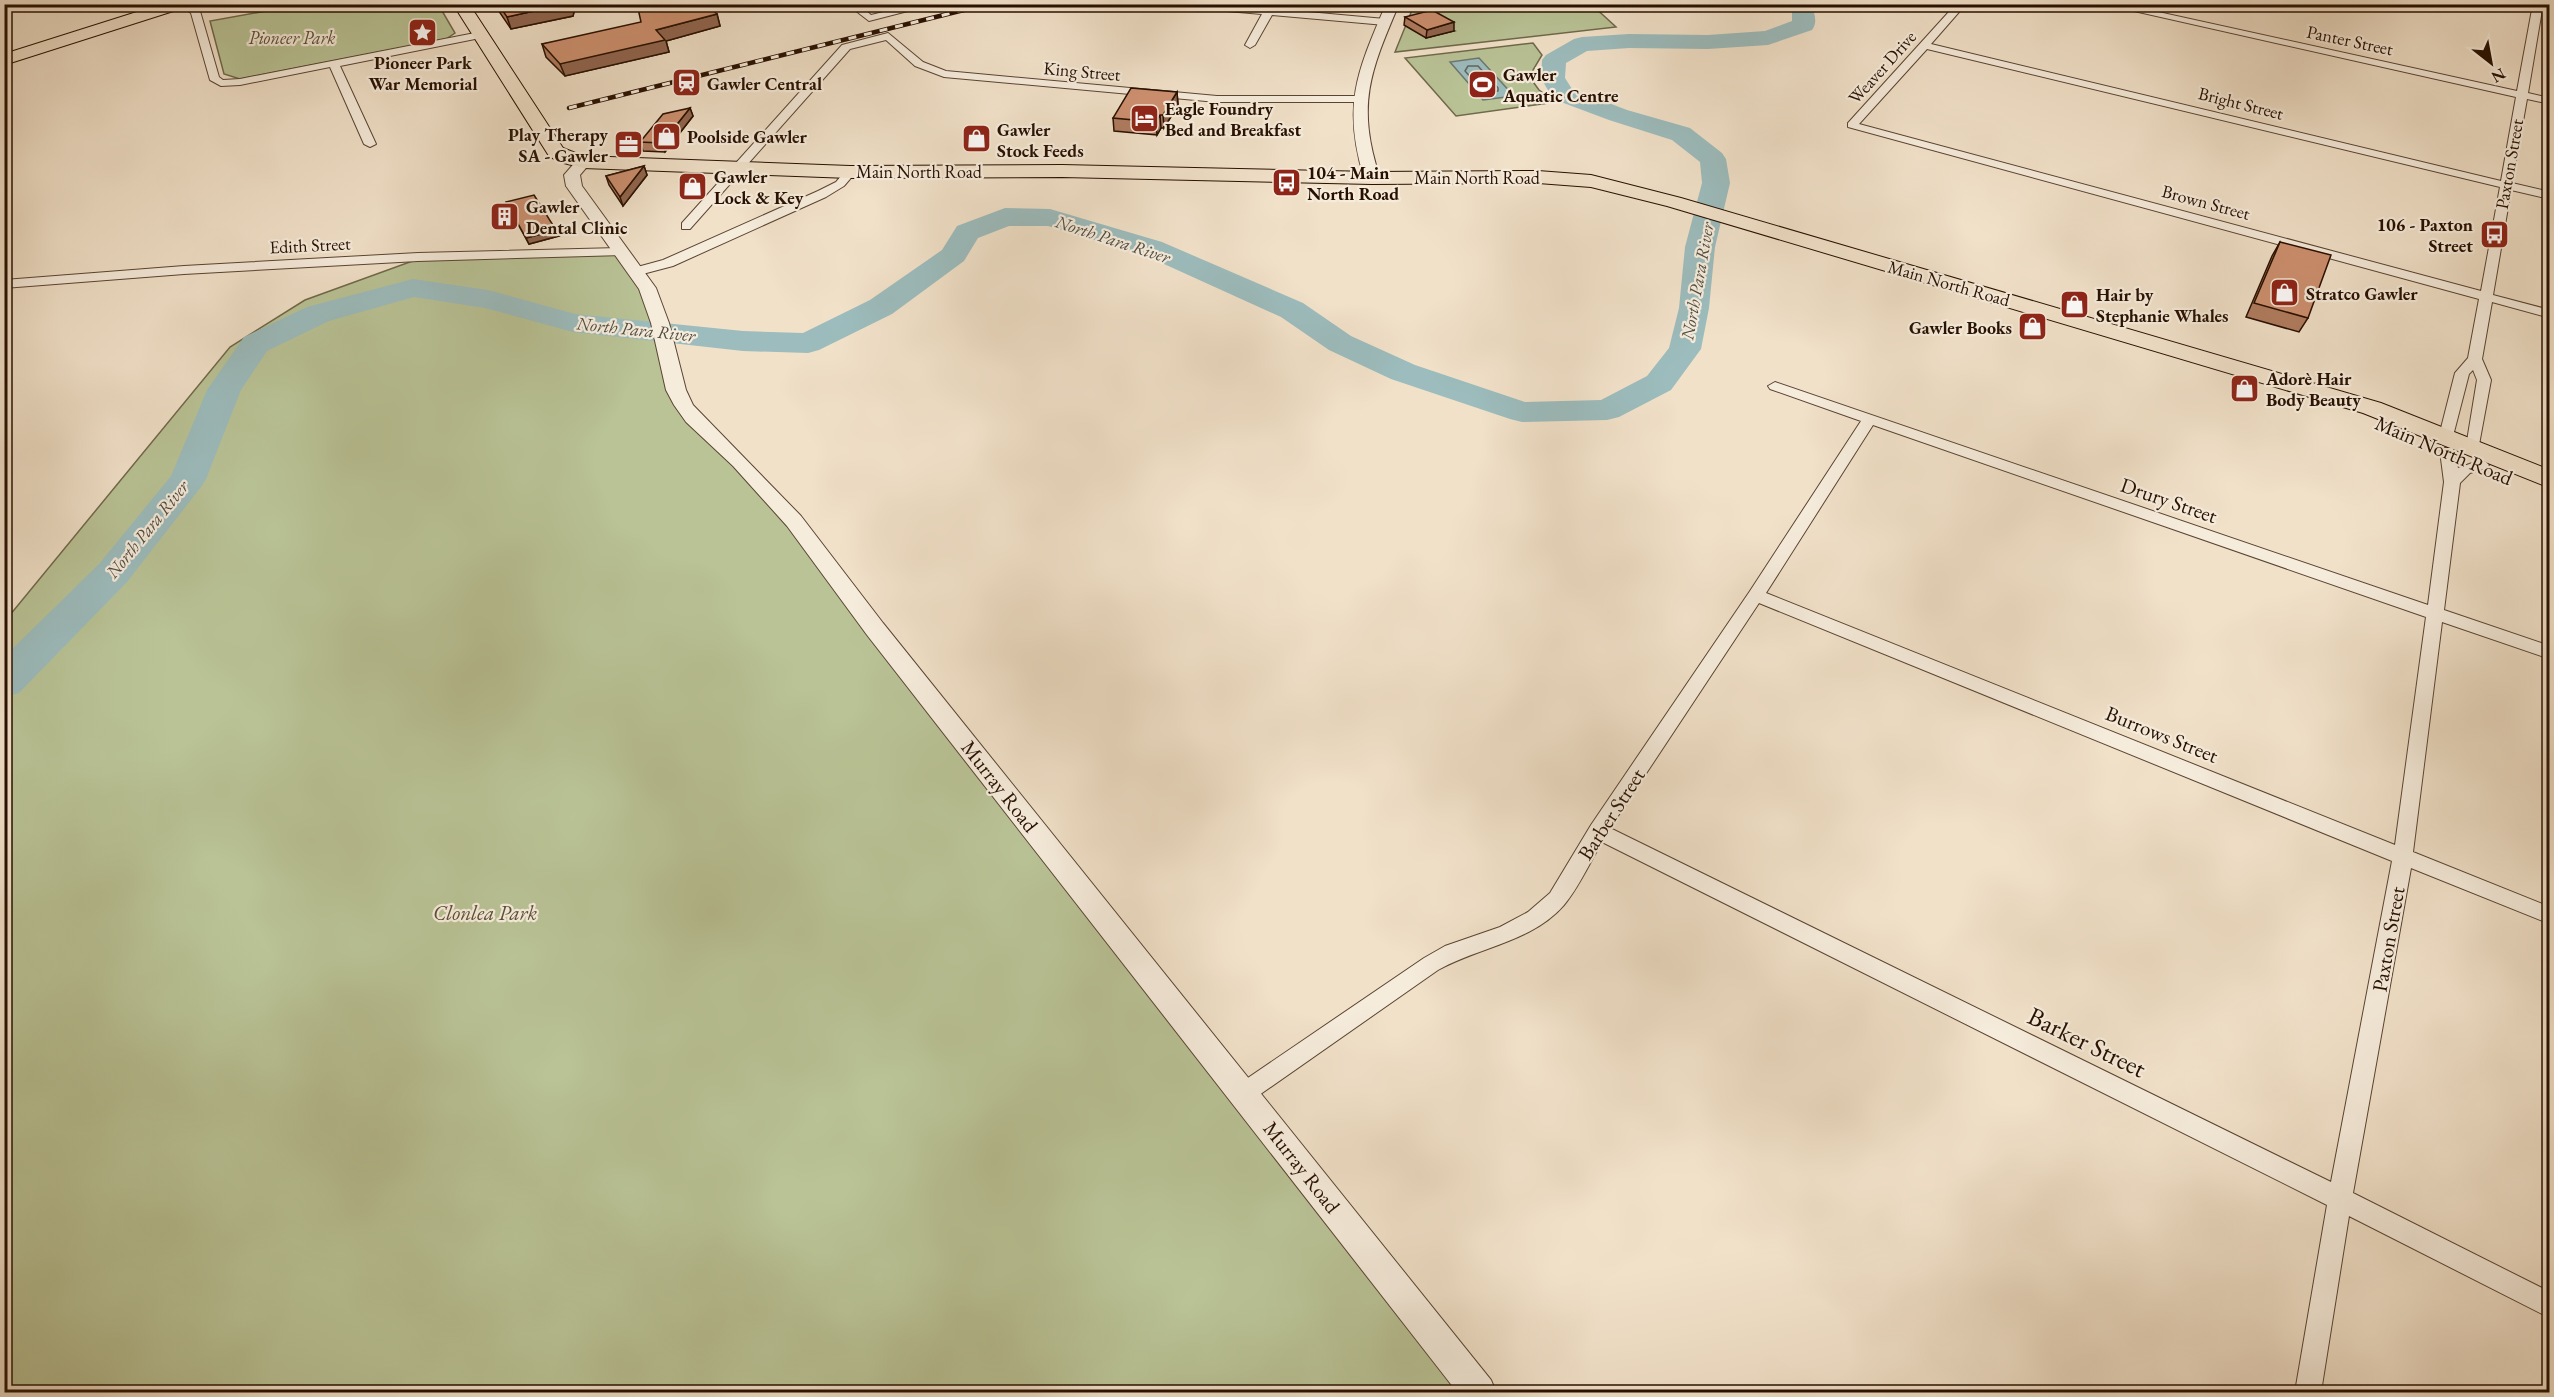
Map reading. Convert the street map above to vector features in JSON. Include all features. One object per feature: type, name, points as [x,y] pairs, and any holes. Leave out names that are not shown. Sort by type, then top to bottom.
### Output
[{"type":"main road","points":[[4,60],[181,4]]},
{"type":"main road","name":"Main North Road","points":[[461,5],[556,152],[567,158],[583,162],[850,172],[1062,171],[1372,178],[1538,177],[1591,181],[1674,202],[2306,390],[2447,443],[2477,456],[2550,495]]},
{"type":"main road","points":[[2447,443],[2550,488]]},
{"type":"main road","name":"Main North Road","points":[[2477,456],[2550,480]]},
{"type":"street","points":[[181,4],[195,11],[213,77],[218,82],[233,83],[480,35]]},
{"type":"street","points":[[851,4],[869,18],[931,4]]},
{"type":"street","points":[[882,15],[894,4]]},
{"type":"street","points":[[1180,4],[1270,8],[1386,22]]},
{"type":"street","points":[[1372,178],[1361,139],[1359,99],[1369,57],[1393,4]]},
{"type":"street","name":"Weaver Drive","points":[[1852,125],[1962,4]]},
{"type":"street","name":"Panter Street","points":[[2108,4],[2550,101]]},
{"type":"street","name":"Paxton Street","points":[[2308,1392],[2340,1199],[2403,856],[2437,615],[2452,482],[2447,443],[2462,373],[2475,359],[2538,4]]},
{"type":"street","points":[[1250,45],[1270,8]]},
{"type":"street","points":[[2535,21],[2550,23]]},
{"type":"street","name":"King Street","points":[[738,168],[846,46],[888,36],[919,64],[944,74],[1217,99],[1359,99]]},
{"type":"street","name":"Bright Street","points":[[1923,45],[2550,196]]},
{"type":"street","points":[[334,64],[370,144]]},
{"type":"street","name":"Brown Street","points":[[1852,125],[2550,314]]},
{"type":"street","name":"Murray Road","points":[[583,162],[572,175],[574,186],[619,252],[647,288],[670,358],[676,390],[693,418],[740,462],[794,520],[875,629],[1479,1392]]},
{"type":"street","points":[[686,226],[738,168]]},
{"type":"street","points":[[635,272],[669,263],[822,194],[840,184],[850,172]]},
{"type":"street","name":"Edith Street","points":[[4,284],[184,270],[418,257],[619,252]]},
{"type":"street","name":"Paxton Street","points":[[2475,359],[2484,380],[2477,456]]},
{"type":"street","name":"Drury Street","points":[[1775,386],[2550,653]]},
{"type":"street","name":"Barber Street","points":[[1244,1093],[1431,964],[1452,952],[1507,933],[1535,918],[1557,899],[1598,831],[1756,595],[1869,420]]},
{"type":"street","points":[[2452,482],[2477,456]]},
{"type":"street","name":"Burrows Street","points":[[1756,595],[2550,916]]},
{"type":"street","name":"Barker Street","points":[[1598,831],[2340,1199],[2550,1306]]},
{"type":"green space","name":"Pioneer Park","points":[[438,4],[455,33],[446,39],[240,79],[224,74],[210,21],[289,5]]},
{"type":"green space","points":[[1414,5],[1592,5],[1616,27],[1395,52]]},
{"type":"green space","name":"Gawler Aquatic Centre","points":[[1533,43],[1542,55],[1533,70],[1531,79],[1539,90],[1556,102],[1456,116],[1405,58]]},
{"type":"green space","name":"Clonlea Park","points":[[619,252],[635,272],[676,391],[740,462],[875,629],[1479,1392],[5,1392],[5,621],[230,347],[305,300],[418,259]]},
{"type":"water","points":[[1479,58],[1514,96],[1483,100],[1450,62]]},
{"type":"building","points":[[498,4],[566,4],[507,17]]},
{"type":"building","points":[[637,4],[707,4],[717,14],[656,30],[665,40],[560,64],[542,44],[641,22]]},
{"type":"building","points":[[1432,10],[1454,22],[1427,30],[1405,17]]},
{"type":"building","points":[[1131,88],[1177,92],[1156,122],[1113,118]]},
{"type":"building","points":[[690,108],[662,143],[640,142],[663,114]]},
{"type":"building","points":[[644,166],[620,197],[606,176]]},
{"type":"building","points":[[534,195],[556,230],[526,238],[506,202]]},
{"type":"building","name":"Stratco Gawler","points":[[2280,242],[2331,255],[2308,318],[2254,303]]},
{"type":"waterway","name":"North Para River","points":[[4,682],[113,573],[188,479],[224,390],[255,344],[318,314],[413,288],[488,299],[573,323],[743,341],[808,343],[881,307],[954,255],[967,232],[1005,217],[1050,218],[1152,248],[1292,310],[1340,343],[1403,372],[1522,412],[1607,410],[1659,383],[1685,349],[1694,308],[1700,247],[1716,183],[1713,159],[1681,134],[1618,115],[1562,94],[1553,78],[1554,60],[1582,44],[1629,41],[1708,42],[1768,38],[1804,25],[1803,11],[1797,4]]},
{"type":"railway","points":[[569,108],[988,4]]},
{"type":"place","name":"Pioneer Park War Memorial","points":[[423,33]]},
{"type":"place","name":"Gawler Central","points":[[686,83]]},
{"type":"place","name":"Gawler Aquatic Centre","points":[[1482,84]]},
{"type":"place","name":"Eagle Foundry Bed and Breakfast","points":[[1144,118]]},
{"type":"place","name":"Poolside Gawler","points":[[666,136]]},
{"type":"place","name":"Gawler Stock Feeds","points":[[976,139]]},
{"type":"place","name":"Play Therapy SA - Gawler","points":[[629,144]]},
{"type":"place","name":"104 - Main North Road","points":[[1286,182]]},
{"type":"place","name":"Gawler Lock & Key","points":[[693,186]]},
{"type":"place","name":"Gawler Dental Clinic","points":[[505,216]]},
{"type":"place","name":"106 - Paxton Street","points":[[2494,234]]},
{"type":"place","name":"Stratco Gawler","points":[[2285,293]]},
{"type":"place","name":"Hair by Stephanie Whales","points":[[2075,304]]},
{"type":"place","name":"Gawler Books","points":[[2033,327]]},
{"type":"place","name":"Adorè Hair Body Beauty","points":[[2245,388]]}]
